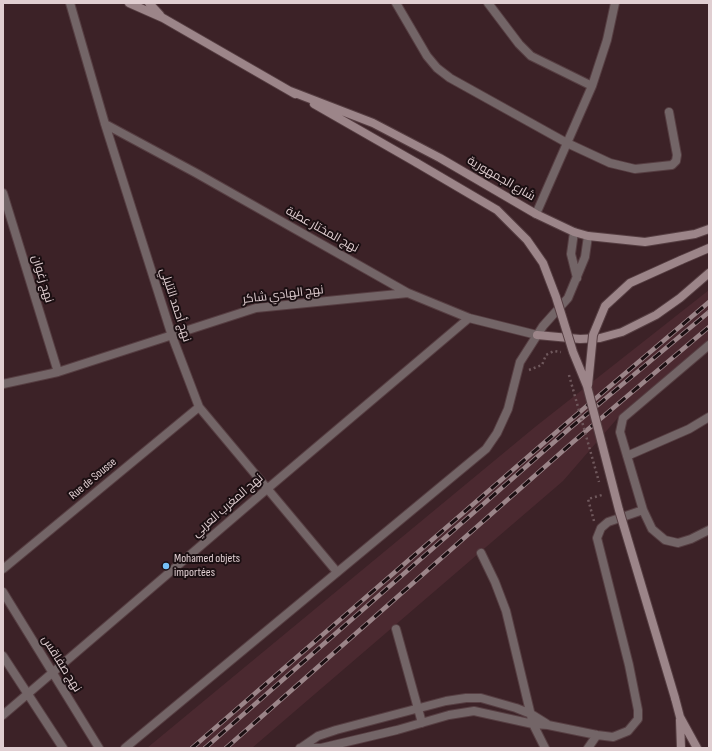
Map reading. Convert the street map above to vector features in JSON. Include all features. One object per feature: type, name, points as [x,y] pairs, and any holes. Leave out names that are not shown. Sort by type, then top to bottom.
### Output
[{"type":"main road","points":[[129,3],[163,18],[497,210],[527,240],[543,263],[556,297],[573,352],[588,386],[619,510],[675,698],[680,718],[681,748]]},
{"type":"main road","points":[[149,3],[163,18]]},
{"type":"main road","name":"شارع الجمهورية","points":[[290,91],[374,123],[440,158],[536,214],[574,232],[588,236],[645,242],[695,234],[709,229]]},
{"type":"main road","points":[[588,386],[593,334],[605,306],[630,283],[709,248]]},
{"type":"main road","points":[[537,335],[580,339],[600,338],[622,332],[656,315],[680,298],[709,273]]},
{"type":"main road","points":[[680,718],[697,748]]},
{"type":"street","name":"نهج أحمد التليلي","points":[[70,3],[105,124],[172,336],[199,407],[337,572]]},
{"type":"street","points":[[396,3],[427,56],[437,68],[450,78],[567,142],[610,163],[625,168],[635,169],[666,167],[672,165],[676,161],[677,155],[669,112]]},
{"type":"street","points":[[488,3],[518,44],[531,56],[592,86]]},
{"type":"street","points":[[536,214],[592,86],[607,40],[615,3]]},
{"type":"street","name":"نهج المختار عطية","points":[[105,124],[196,173],[408,293],[469,318],[537,335]]},
{"type":"street","name":"نهج زغوان","points":[[3,193],[58,372]]},
{"type":"street","points":[[574,232],[571,254],[577,278]]},
{"type":"street","points":[[126,748],[486,449],[497,433],[508,408],[520,362],[537,335],[568,298],[585,257],[588,236]]},
{"type":"street","name":"نهج الهادي شاكر","points":[[3,384],[58,372],[256,308],[408,293]]},
{"type":"street","name":"نهج المغرب العربي","points":[[3,715],[469,318]]},
{"type":"street","points":[[709,345],[623,418],[620,432],[643,510],[652,529],[665,540],[678,543],[691,539],[709,530]]},
{"type":"street","name":"Rue de Sousse","points":[[3,569],[199,407]]},
{"type":"street","points":[[627,456],[689,429],[709,417]]},
{"type":"street","points":[[301,748],[321,748],[474,710],[533,724],[548,725],[597,735],[613,736],[628,731],[638,719],[638,710],[629,665],[598,547],[598,533],[608,522],[643,510]]},
{"type":"street","points":[[481,553],[495,582],[506,611],[533,724],[545,748]]},
{"type":"street","name":"نهج صفاقس","points":[[3,592],[99,748]]},
{"type":"street","points":[[396,630],[422,723]]},
{"type":"street","points":[[3,656],[62,748]]},
{"type":"street","points":[[301,748],[318,736],[446,701],[481,698],[531,714],[548,725]]},
{"type":"street","points":[[588,748],[597,735]]},
{"type":"path","points":[[520,362],[528,370],[542,365],[546,354],[554,350],[563,353]]},
{"type":"path","points":[[567,368],[602,495],[599,497],[588,498],[598,533]]},
{"type":"shaded area","points":[[709,290],[709,340],[622,413],[563,481],[252,748],[147,748],[535,427]]},
{"type":"railway","points":[[192,748],[568,422],[709,302]]},
{"type":"railway","points":[[205,748],[569,429],[709,312]]},
{"type":"railway","points":[[226,748],[573,442],[709,327]]},
{"type":"place","name":"Mohamed objets importées","points":[[166,566]]}]
